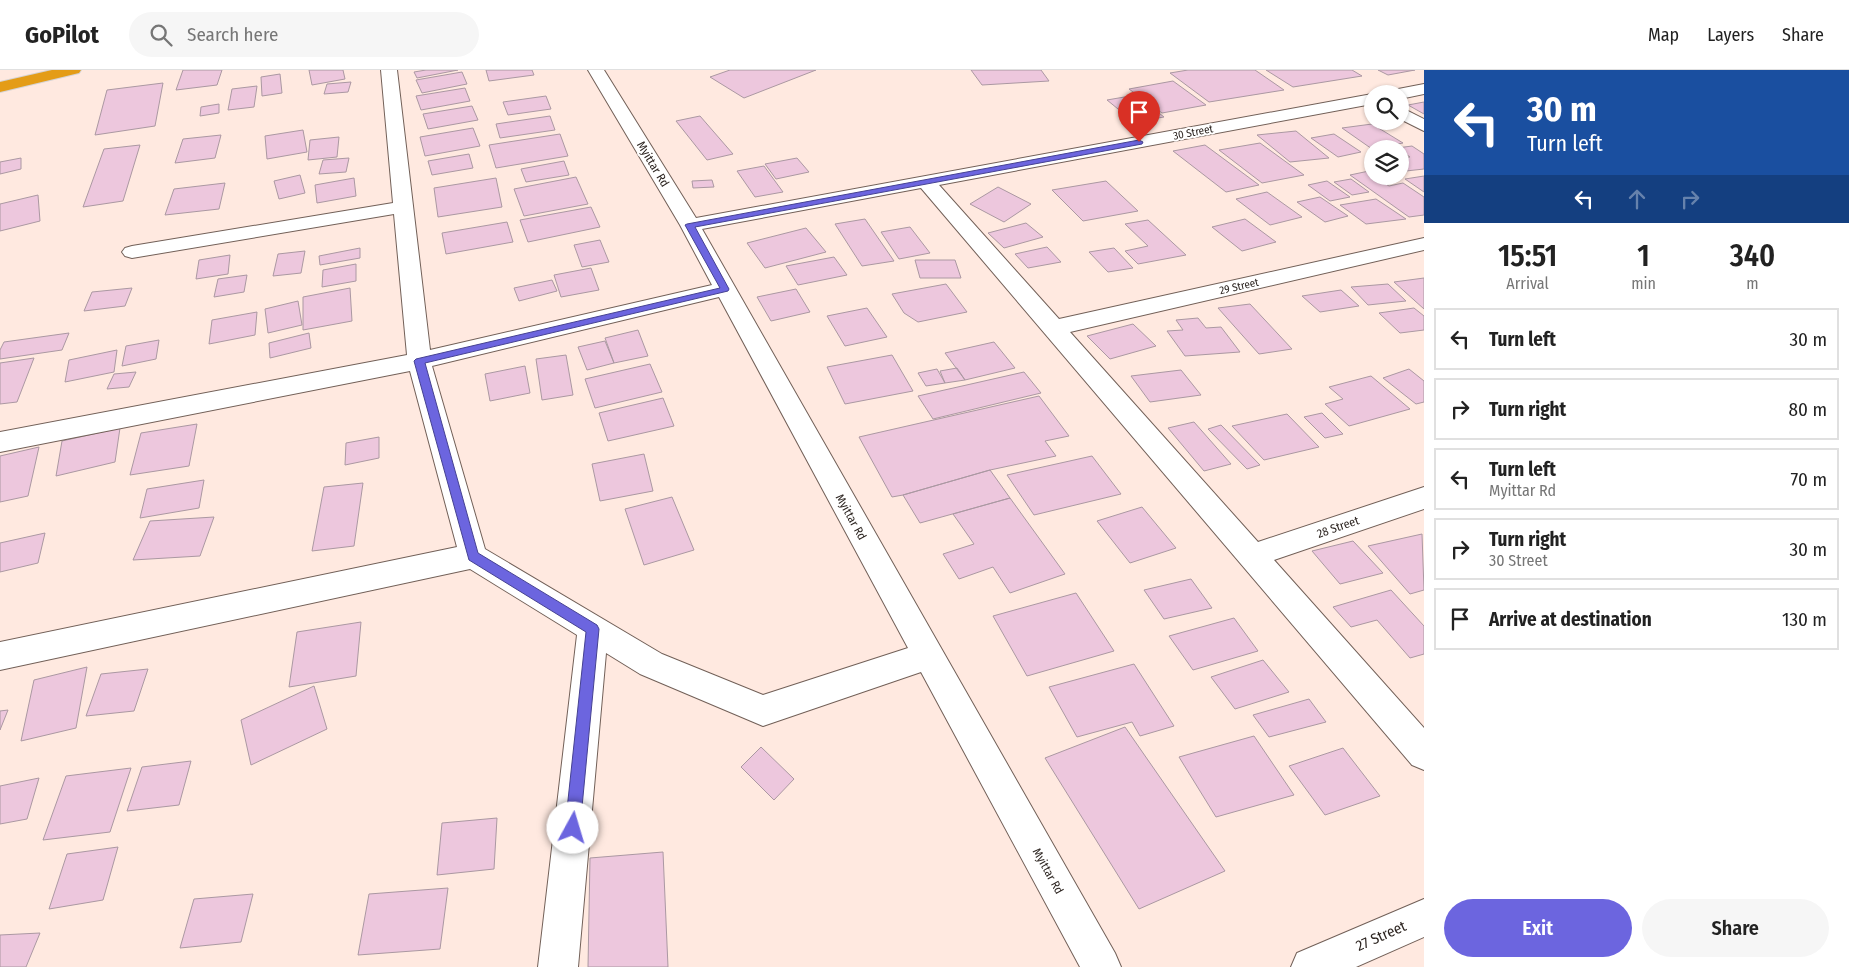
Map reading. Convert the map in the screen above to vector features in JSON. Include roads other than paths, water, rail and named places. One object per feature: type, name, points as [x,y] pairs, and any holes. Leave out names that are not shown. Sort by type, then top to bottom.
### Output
[{"type":"highway","points":[[0,87],[73,70]]},
{"type":"street","points":[[390,70],[419,361],[473,556],[651,664],[762,711],[928,655]]},
{"type":"street","name":"Myittar Rd","points":[[596,70],[690,225],[1101,967]]},
{"type":"street","points":[[1409,92],[1424,89]]},
{"type":"street","name":"30 Street","points":[[690,225],[1364,100]]},
{"type":"street","points":[[1409,117],[1424,126]]},
{"type":"street","points":[[926,182],[1424,753]]},
{"type":"street","points":[[132,252],[404,207]]},
{"type":"street","name":"29 Street","points":[[1054,328],[1424,244]]},
{"type":"street","points":[[0,442],[419,361],[725,289]]},
{"type":"street","name":"28 Street","points":[[1252,556],[1424,498]]},
{"type":"street","points":[[0,656],[473,556]]},
{"type":"street","points":[[558,967],[593,629]]},
{"type":"street","name":"27 Street","points":[[1311,967],[1424,918]]}]
